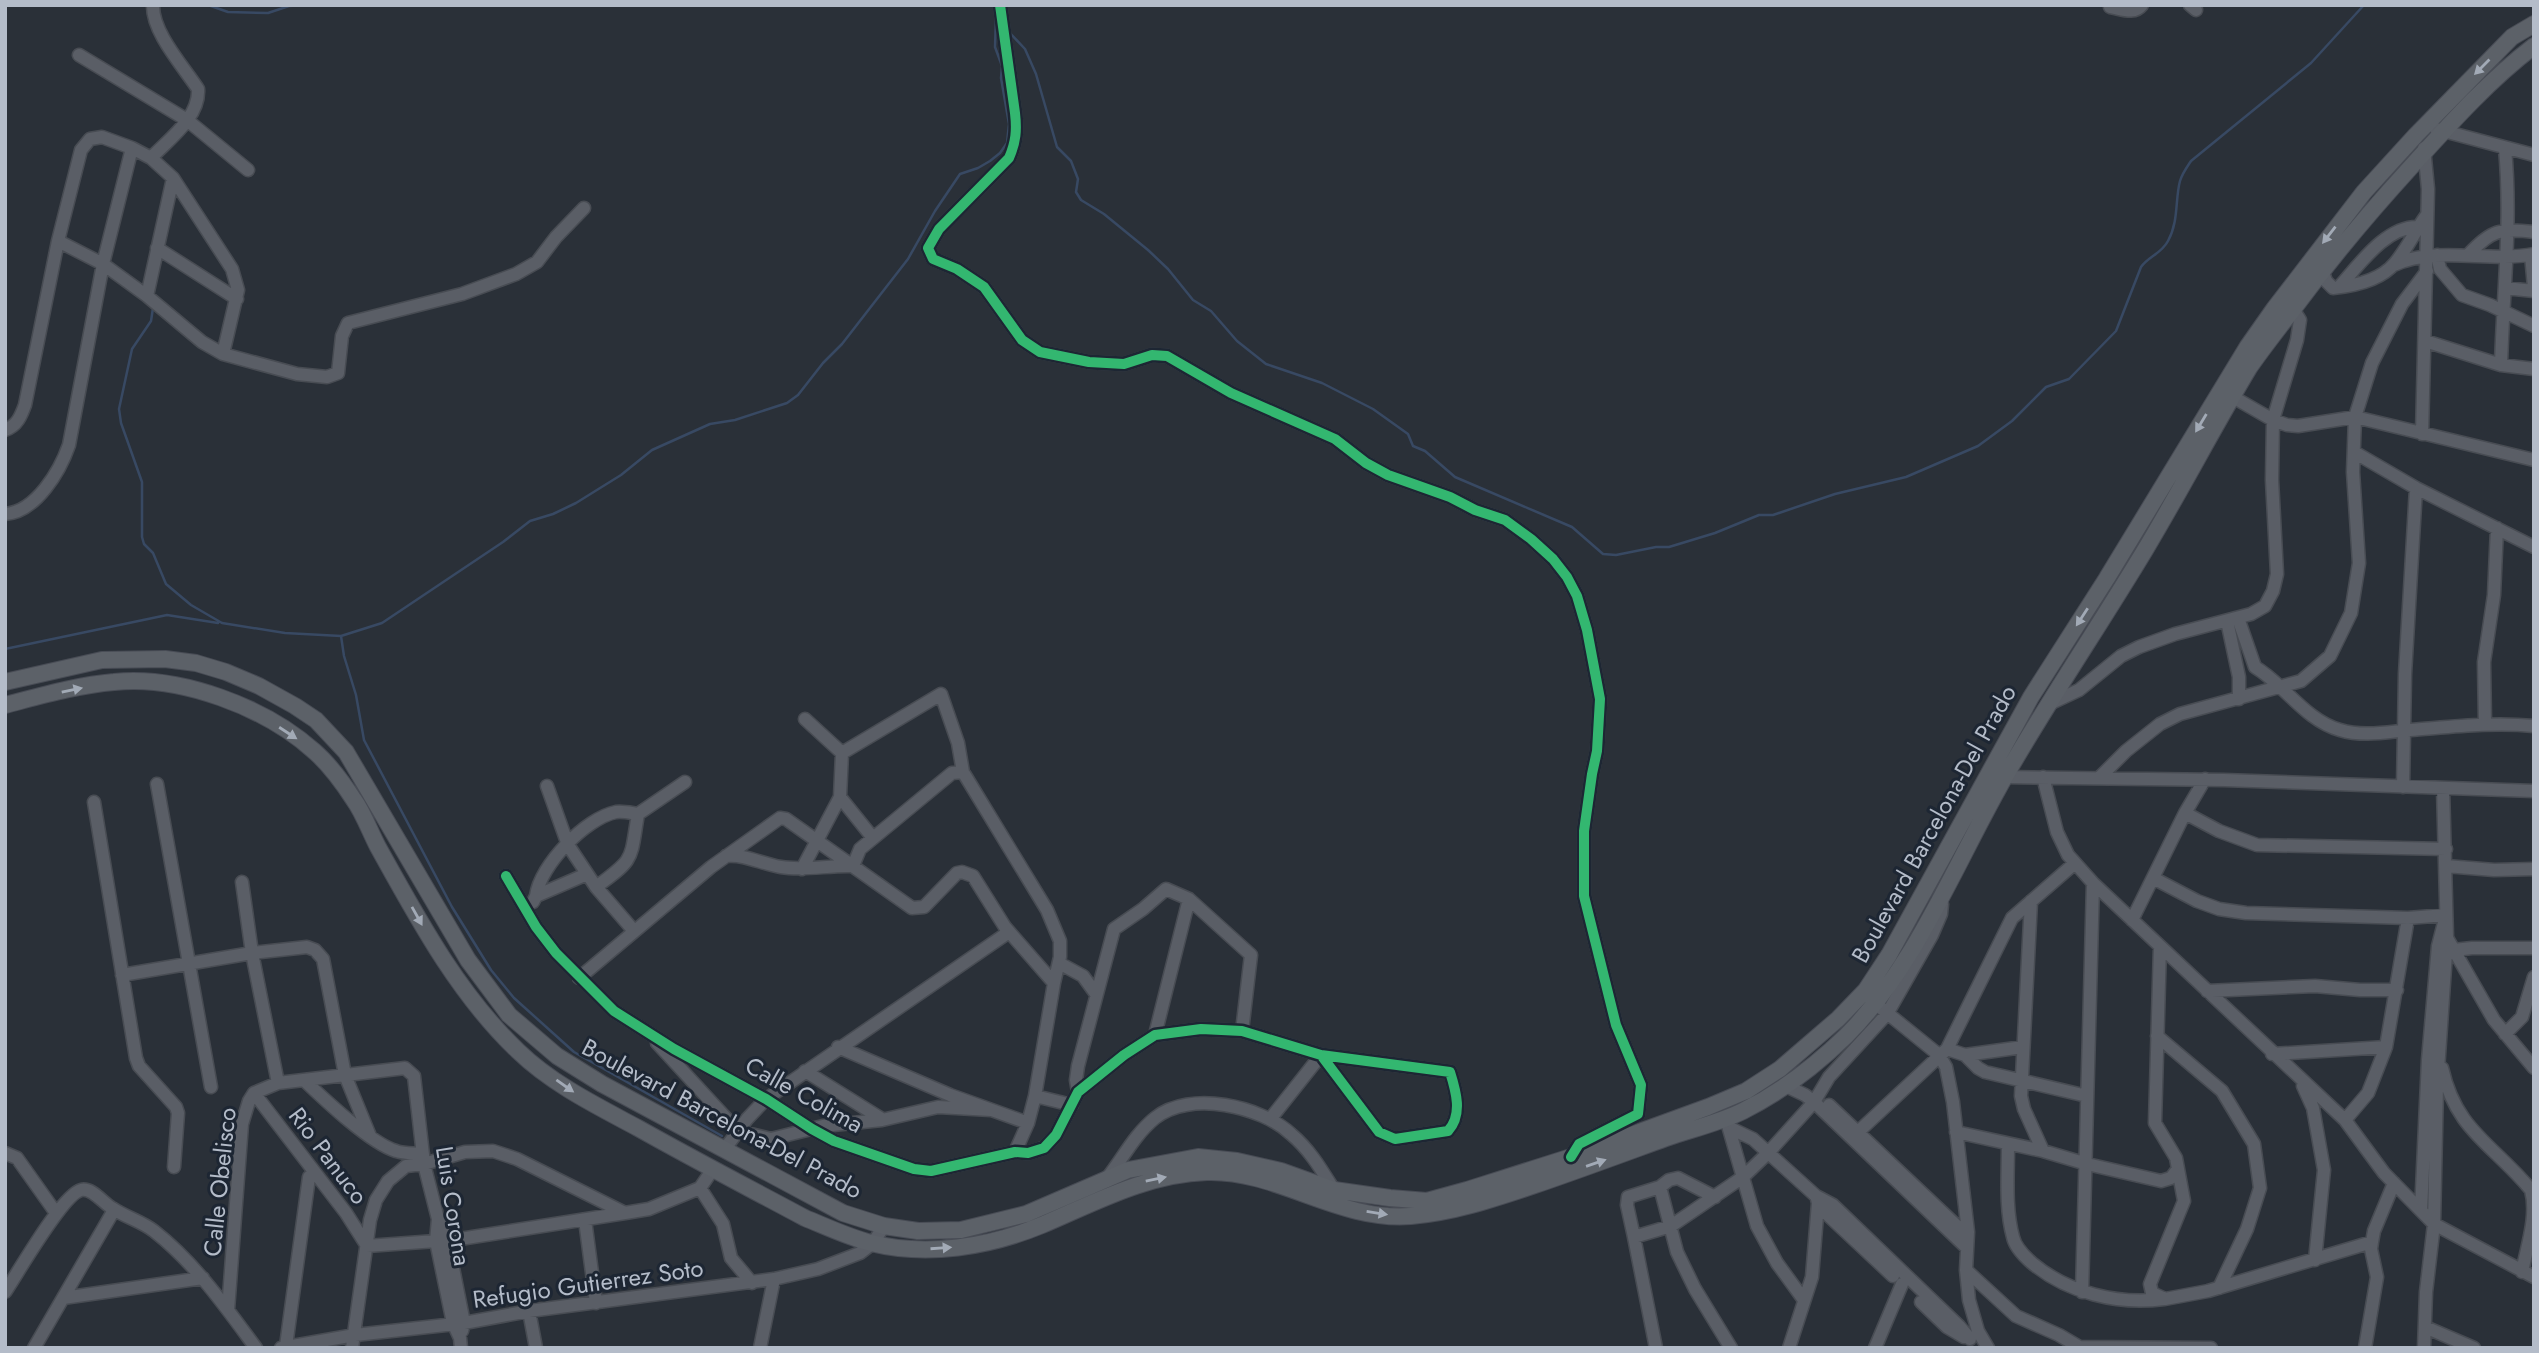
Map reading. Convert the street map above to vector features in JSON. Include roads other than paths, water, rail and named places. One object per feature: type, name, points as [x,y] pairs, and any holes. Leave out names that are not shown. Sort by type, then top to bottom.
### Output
[{"type":"main road","name":"Boulevard Barcelona-Del Prado","points":[[5,682],[102,660],[165,659],[196,663],[226,672],[295,706],[316,720],[346,751],[454,938],[509,1015],[557,1056],[602,1084],[843,1213],[884,1226],[929,1231],[961,1230],[995,1223],[1026,1214],[1128,1170],[1198,1157],[1259,1166],[1334,1190],[1427,1201],[1660,1132],[1728,1123],[1786,1086],[1882,1008],[2004,777],[2046,705],[2143,554],[2227,394],[2248,346],[2310,260],[2364,192],[2420,130],[2512,37],[2534,23]]},
{"type":"main road","name":"Boulevard Barcelona-Del Prado","points":[[5,705],[114,682],[149,682],[178,685],[213,695],[254,712],[289,733],[315,751],[355,801],[444,961],[497,1029],[520,1053],[583,1099],[713,1169],[805,1218],[873,1243],[915,1250],[961,1247],[1002,1239],[1145,1182],[1180,1174],[1240,1174],[1269,1181],[1332,1204],[1404,1217],[1480,1205],[1660,1132],[1746,1091],[1813,1043],[1866,990],[1913,914],[2031,697],[2227,394],[2366,216],[2510,64],[2534,46]]},
{"type":"main road","points":[[497,1029],[509,1015]]},
{"type":"street","points":[[151,158],[187,120],[197,105],[198,89],[153,19],[153,5]]},
{"type":"street","points":[[1000,5],[1017,131],[1015,145],[1003,164],[939,229],[928,248],[933,259],[957,269],[984,287],[1022,340],[1040,352],[1090,362],[1124,364],[1152,355],[1167,356],[1231,393],[1335,439],[1366,463],[1388,475],[1426,487],[1475,510],[1505,520],[1553,559],[1577,596],[1587,630],[1600,699],[1597,751],[1584,831],[1584,896],[1616,1025],[1641,1085],[1638,1114],[1578,1144],[1572,1157]]},
{"type":"street","points":[[2110,7],[2132,11],[2142,5]]},
{"type":"street","points":[[79,55],[187,120],[248,170]]},
{"type":"street","points":[[2394,265],[2422,221],[2428,179],[2426,151],[2420,130],[2444,131],[2534,155]]},
{"type":"street","points":[[5,430],[12,428],[19,420],[25,405],[58,240],[84,144],[90,139],[102,138],[132,149],[151,158],[173,178],[232,269],[238,290],[223,354]]},
{"type":"street","points":[[5,514],[12,514],[32,502],[64,459],[69,445],[103,264],[132,149]]},
{"type":"street","points":[[2501,365],[2507,231],[2508,176],[2505,149]]},
{"type":"street","points":[[147,296],[173,178]]},
{"type":"street","points":[[58,240],[103,264],[202,342],[223,354],[297,374],[327,377],[338,373],[342,336],[348,323],[462,294],[516,274],[537,262],[584,208]]},
{"type":"street","points":[[2422,221],[2432,255],[2462,295],[2534,326]]},
{"type":"street","points":[[2339,287],[2386,239],[2406,226],[2422,221]]},
{"type":"street","points":[[2468,255],[2488,235],[2507,231],[2534,232]]},
{"type":"street","points":[[158,248],[237,299]]},
{"type":"street","points":[[2422,434],[2427,271],[2432,255]]},
{"type":"street","points":[[2322,270],[2329,286],[2339,287],[2361,283],[2410,257],[2533,255],[2534,289],[2505,288]]},
{"type":"street","points":[[2099,778],[2126,751],[2160,724],[2180,714],[2301,681],[2330,656],[2351,613],[2359,563],[2353,472],[2355,417],[2372,363],[2402,304],[2427,271]]},
{"type":"street","points":[[2046,705],[2079,690],[2120,656],[2175,634],[2250,614],[2265,606],[2273,591],[2277,574],[2272,480],[2273,420],[2297,340],[2300,320],[2293,309]]},
{"type":"street","points":[[2425,341],[2501,365],[2534,369]]},
{"type":"street","points":[[2227,394],[2273,420],[2298,426],[2355,417],[2534,460]]},
{"type":"street","points":[[2354,452],[2416,488],[2534,547]]},
{"type":"street","points":[[2403,787],[2416,488]]},
{"type":"street","points":[[2485,724],[2484,662],[2494,595],[2497,528]]},
{"type":"street","points":[[2233,619],[2255,667],[2302,709],[2338,730],[2375,734],[2485,724],[2534,726]]},
{"type":"street","points":[[2233,619],[2239,699]]},
{"type":"street","points":[[2064,677],[2079,690]]},
{"type":"street","points":[[842,753],[941,694],[958,743],[963,772],[1047,910],[1060,941],[1059,963],[1035,1096],[1028,1123],[1015,1152]]},
{"type":"street","points":[[805,719],[842,753]]},
{"type":"street","points":[[802,869],[840,797],[842,753]]},
{"type":"street","points":[[853,866],[860,849],[952,773],[963,772]]},
{"type":"street","points":[[2004,777],[2205,779],[2534,791]]},
{"type":"street","points":[[2043,777],[2057,832],[2068,855],[2093,883],[2344,1120],[2394,1183],[2434,1224],[2528,1274],[2533,1207],[2529,1184],[2460,1116],[2448,1091],[2439,1053]]},
{"type":"street","points":[[2132,920],[2185,813],[2205,779]]},
{"type":"street","points":[[528,915],[542,874],[552,858],[592,822],[617,812],[638,814],[685,782]]},
{"type":"street","points":[[157,783],[211,1087]]},
{"type":"street","points":[[547,786],[568,845],[596,887],[634,931]]},
{"type":"street","points":[[2424,1348],[2426,1292],[2434,1224],[2439,1053],[2447,938],[2443,789]]},
{"type":"street","points":[[840,797],[873,838]]},
{"type":"street","points":[[94,802],[136,1058],[139,1066],[176,1107],[178,1113],[174,1167]]},
{"type":"street","points":[[2185,813],[2219,831],[2257,845],[2446,849]]},
{"type":"street","points":[[596,887],[623,867],[632,855],[638,814]]},
{"type":"street","points":[[579,978],[725,856],[780,818],[786,819],[912,908],[924,907],[957,873],[973,876],[1009,932],[1054,983]]},
{"type":"street","points":[[725,856],[738,855],[780,867],[802,869],[827,865],[853,866]]},
{"type":"street","points":[[1858,1132],[1943,1052],[2011,918],[2076,863]]},
{"type":"street","points":[[2446,866],[2494,870],[2534,869]]},
{"type":"street","points":[[536,896],[587,874]]},
{"type":"street","name":"Calle Colima","points":[[506,876],[528,915],[556,953],[614,1011],[834,1141],[914,1170],[932,1171],[1044,1148],[1056,1135],[1078,1092],[1124,1055],[1155,1035],[1202,1029],[1242,1031],[1321,1055],[1450,1072],[1457,1100],[1454,1126],[1448,1131],[1395,1139],[1379,1132],[1321,1055]]},
{"type":"street","points":[[2153,878],[2218,909],[2246,913],[2408,918],[2446,915]]},
{"type":"street","points":[[242,882],[252,953],[278,1083]]},
{"type":"street","points":[[2082,1292],[2093,883]]},
{"type":"street","points":[[1078,1092],[1078,1066],[1114,929],[1143,909],[1163,890],[1169,889],[1189,899],[1251,955],[1242,1031]]},
{"type":"street","points":[[1155,1035],[1189,899]]},
{"type":"street","points":[[2031,901],[2021,1096],[2043,1151]]},
{"type":"street","points":[[2421,1211],[2438,946],[2446,915]]},
{"type":"street","points":[[2344,1120],[2368,1093],[2386,1046],[2398,990],[2408,918]]},
{"type":"street","points":[[724,1150],[766,1099],[1009,932]]},
{"type":"street","points":[[2447,938],[2488,1010],[2534,1068]]},
{"type":"street","points":[[2161,946],[2155,1124],[2176,1158],[2184,1200],[2150,1284],[2152,1293],[2165,1299]]},
{"type":"street","points":[[122,975],[252,953],[307,947],[315,950],[323,958],[345,1075],[370,1136]]},
{"type":"street","points":[[2454,950],[2534,948]]},
{"type":"street","points":[[1059,963],[1083,976],[1096,994]]},
{"type":"street","points":[[2505,1034],[2522,1017],[2534,977]]},
{"type":"street","points":[[2207,991],[2315,986],[2398,990]]},
{"type":"street","points":[[1634,1237],[1671,1226],[1743,1177],[1768,1153],[1882,1008],[1943,1052],[1965,1055],[2023,1047]]},
{"type":"street","points":[[645,1031],[738,1132],[771,1139],[823,1126],[883,1119],[938,1107],[991,1110]]},
{"type":"street","points":[[2157,1036],[2222,1091],[2254,1144],[2260,1188],[2247,1230],[2219,1288]]},
{"type":"street","points":[[2272,1054],[2386,1046]]},
{"type":"street","points":[[838,1047],[950,1095],[1028,1123]]},
{"type":"street","points":[[1943,1052],[1954,1102],[1968,1232],[1966,1270],[1972,1310],[1978,1331],[1988,1348]]},
{"type":"street","points":[[1271,1118],[1321,1055]]},
{"type":"street","points":[[1965,1055],[1985,1072],[2087,1096]]},
{"type":"street","name":"Calle Obelisco","points":[[228,1310],[242,1124],[254,1093],[278,1083],[401,1068],[409,1071]]},
{"type":"street","name":"Luis Corona","points":[[409,1071],[414,1076],[424,1159],[461,1343]]},
{"type":"street","points":[[805,1071],[883,1119]]},
{"type":"street","points":[[2300,1080],[2313,1108],[2324,1170],[2315,1260]]},
{"type":"street","points":[[305,1081],[331,1106],[370,1136],[396,1152],[424,1159]]},
{"type":"street","points":[[1786,1086],[1813,1098],[1858,1132],[1959,1228],[1968,1232]]},
{"type":"street","name":"Rio Panuco","points":[[254,1093],[368,1245]]},
{"type":"street","points":[[1035,1096],[1072,1105]]},
{"type":"street","points":[[1813,1098],[1966,1247]]},
{"type":"street","points":[[1107,1178],[1135,1139],[1156,1117],[1184,1105],[1213,1103],[1271,1118],[1292,1134],[1314,1157],[1334,1190]]},
{"type":"street","points":[[267,1110],[268,1123],[309,1177],[327,1198],[346,1213]]},
{"type":"street","points":[[1728,1123],[1768,1153],[1817,1199],[1829,1216],[1947,1327],[1982,1348]]},
{"type":"street","points":[[1728,1123],[1758,1226],[1777,1263],[1804,1300]]},
{"type":"street","points":[[1956,1132],[2161,1181],[2171,1178],[2178,1170]]},
{"type":"street","points":[[2008,1145],[2008,1188],[2013,1239],[2024,1256],[2049,1277],[2082,1292],[2144,1301],[2165,1299],[2219,1288],[2372,1242]]},
{"type":"street","points":[[353,1341],[370,1220],[376,1200],[388,1181],[406,1167],[424,1159],[465,1152],[494,1151],[517,1159],[625,1213]]},
{"type":"street","points":[[5,1153],[17,1158],[56,1213]]},
{"type":"street","points":[[368,1245],[441,1241],[649,1209],[700,1188],[713,1169]]},
{"type":"street","points":[[284,1347],[309,1177]]},
{"type":"street","points":[[1656,1348],[1627,1205],[1628,1197],[1678,1178],[1716,1197]]},
{"type":"street","points":[[2365,1348],[2377,1277],[2372,1242],[2394,1183]]},
{"type":"street","points":[[1660,1187],[1677,1252],[1695,1289],[1731,1348]]},
{"type":"street","points":[[700,1188],[723,1224],[731,1258],[752,1283]]},
{"type":"street","points":[[5,1292],[56,1213],[76,1192],[88,1190],[114,1210],[154,1231],[204,1278],[256,1348]]},
{"type":"street","points":[[1788,1348],[1812,1277],[1817,1199]]},
{"type":"street","points":[[1817,1199],[1833,1205],[1970,1339]]},
{"type":"street","points":[[34,1348],[114,1210]]},
{"type":"street","points":[[585,1220],[596,1303]]},
{"type":"street","name":"Refugio Gutierrez Soto","points":[[284,1347],[353,1341],[528,1311],[774,1279],[818,1269],[860,1253],[873,1243],[884,1226]]},
{"type":"street","points":[[1966,1270],[2016,1316],[2081,1347],[2211,1348]]},
{"type":"street","points":[[63,1298],[204,1278]]},
{"type":"street","points":[[760,1348],[774,1279]]},
{"type":"street","points":[[1875,1348],[1902,1284]]},
{"type":"street","points":[[528,1311],[536,1348]]},
{"type":"street","points":[[2425,1327],[2473,1348]]},
{"type":"waterway","points":[[208,5],[228,12],[268,13],[289,6],[306,5]]},
{"type":"waterway","points":[[1009,32],[1025,49],[1036,74],[1057,147],[1071,161],[1078,179],[1076,192],[1081,200],[1104,214],[1148,250],[1168,269],[1193,300],[1211,311],[1237,341],[1266,364],[1322,383],[1373,409],[1408,434],[1413,446],[1425,451],[1455,477],[1572,527],[1603,554],[1616,555],[1669,547],[1715,533],[1759,515],[1773,515],[1835,494],[1906,477],[1978,446],[2012,421],[2046,387],[2069,379],[2116,331],[2141,267],[2168,241],[2175,218],[2180,181],[2191,161],[2311,63],[2364,5]]},
{"type":"waterway","points":[[153,308],[151,321],[132,349],[119,409],[121,423],[142,482],[142,537],[144,544],[153,553],[166,584],[191,605],[222,623],[285,633],[341,636],[382,623],[530,521],[576,503],[621,475],[652,450],[710,424],[735,420],[787,403],[798,395],[842,344],[908,259],[960,174],[990,161],[1007,143],[1009,124],[1001,78],[1002,66],[995,47],[996,16]]},
{"type":"waterway","points":[[5,649],[167,615],[218,623]]},
{"type":"waterway","points":[[341,636],[364,740],[452,907],[491,970],[514,998],[574,1052],[722,1136]]}]
